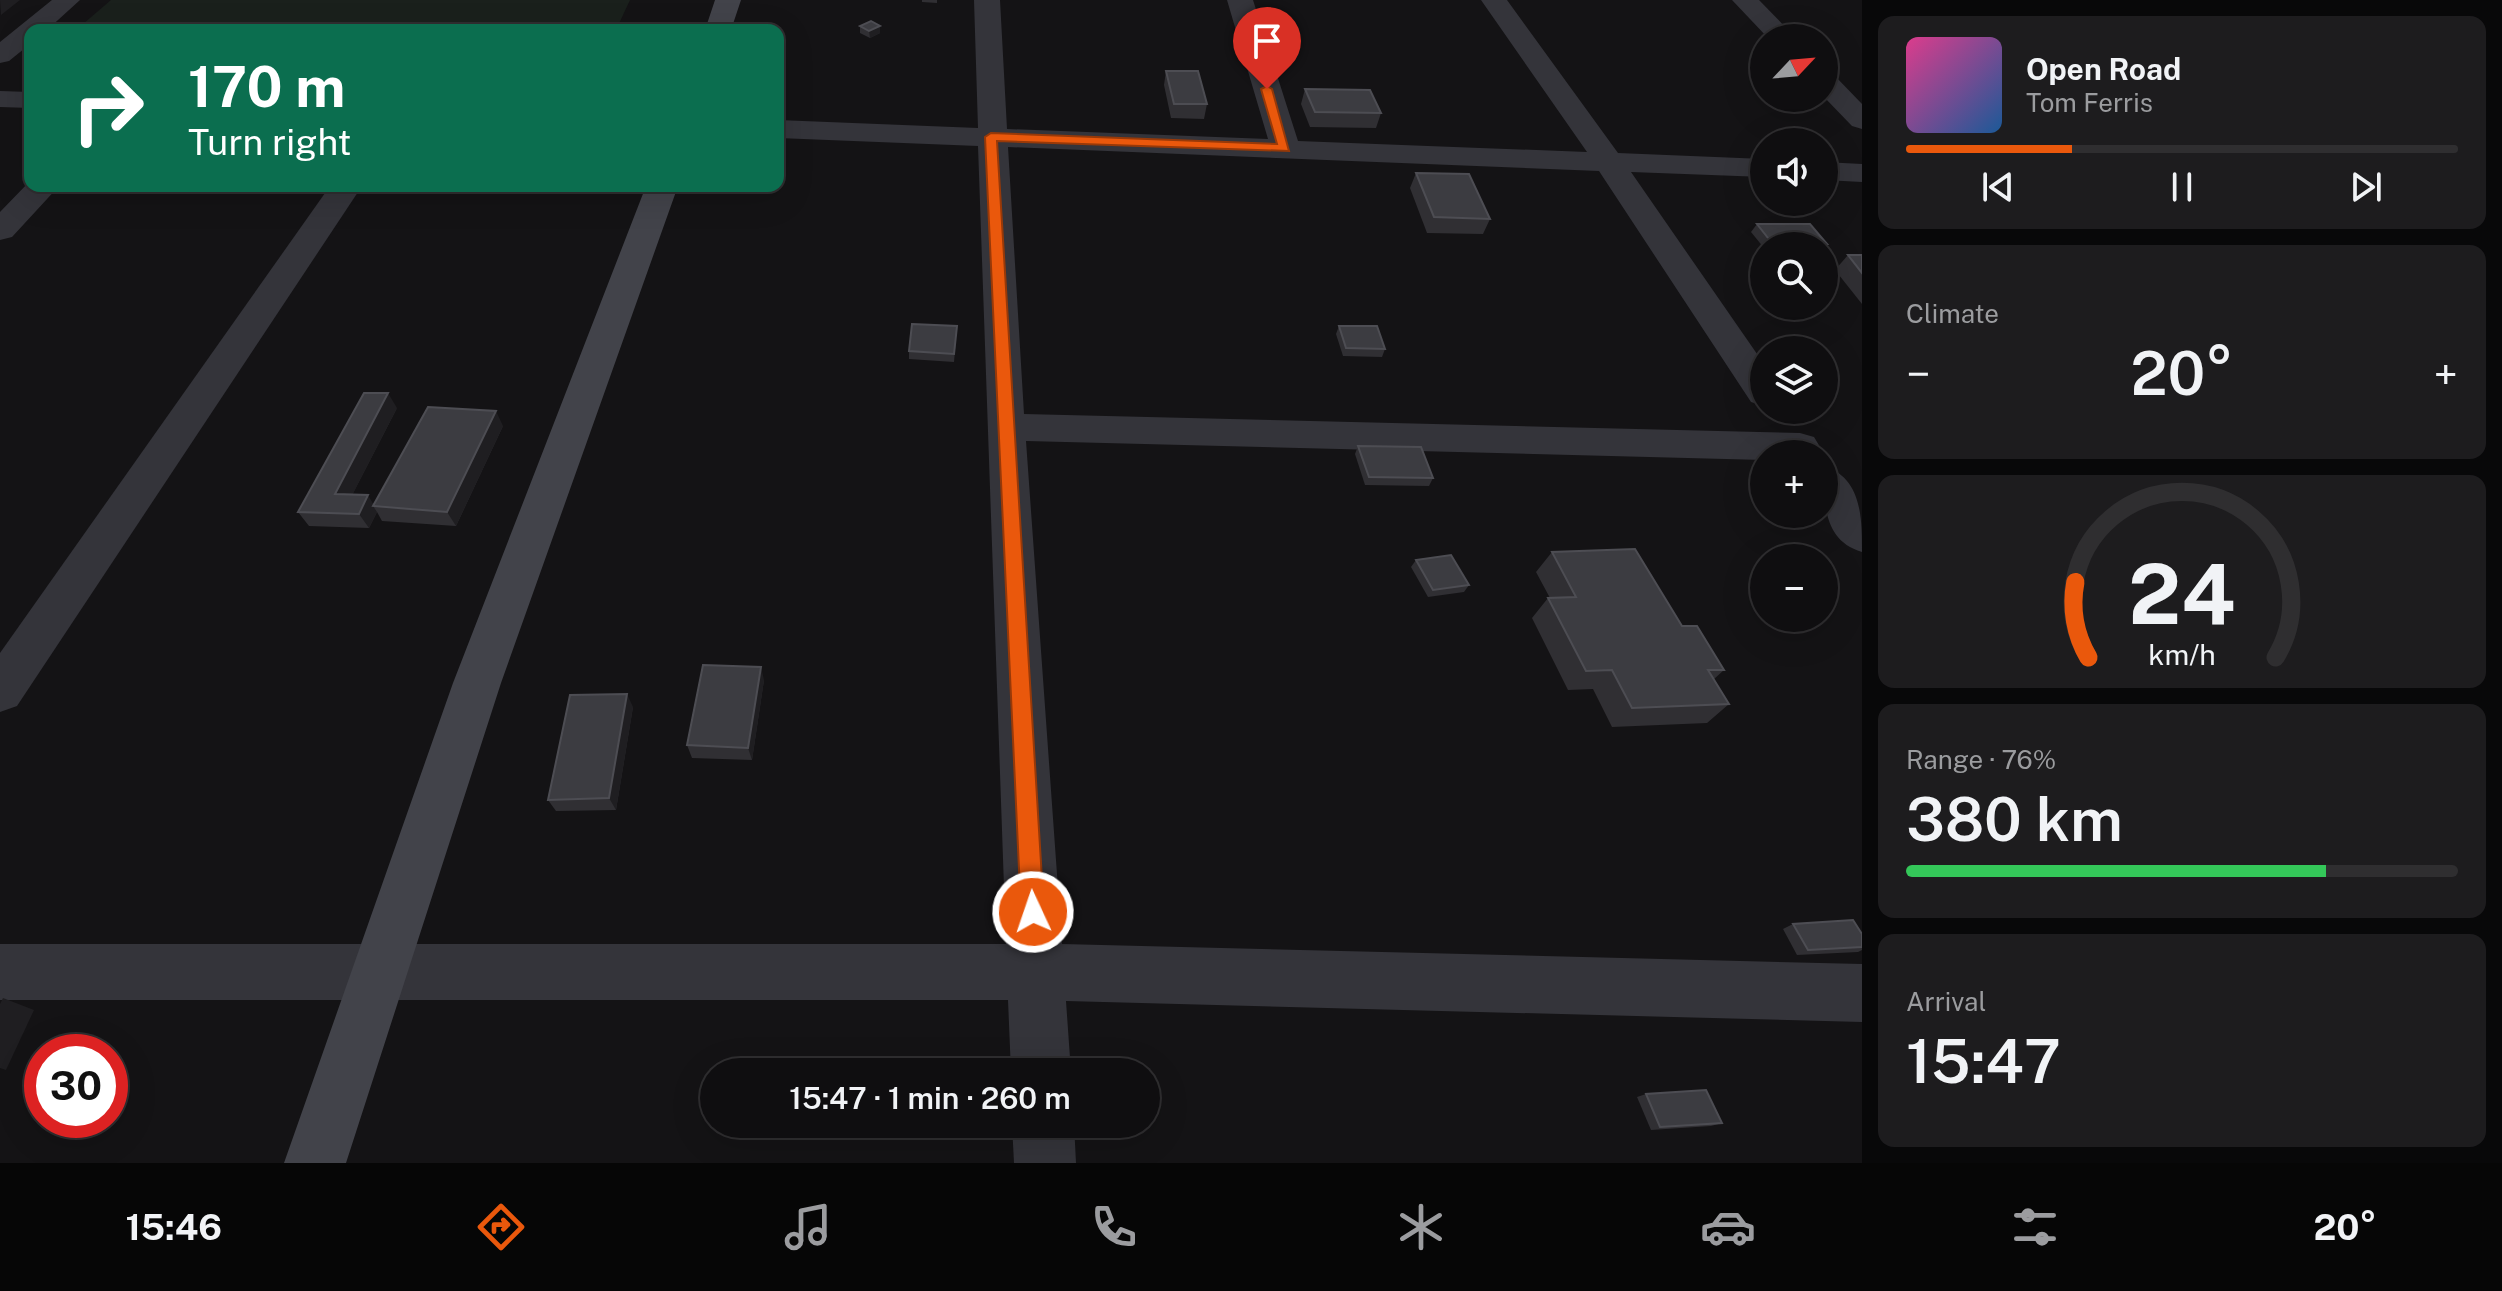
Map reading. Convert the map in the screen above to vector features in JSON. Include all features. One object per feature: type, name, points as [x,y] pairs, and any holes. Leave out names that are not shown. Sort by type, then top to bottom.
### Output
[{"type":"street","points":[[37,24],[67,0]]},
{"type":"street","points":[[720,24],[728,0]]},
{"type":"street","points":[[987,0],[1005,427],[1040,1058]]},
{"type":"street","points":[[1240,0],[1285,148]]},
{"type":"street","points":[[1494,0],[1608,161],[1750,372]]},
{"type":"street","points":[[1745,0],[1769,24]]},
{"type":"street","points":[[0,55],[24,35]]},
{"type":"street","points":[[1838,95],[1862,120]]},
{"type":"street","points":[[0,99],[24,100]]},
{"type":"street","points":[[784,129],[1750,167]]},
{"type":"street","points":[[1838,172],[1862,173]]},
{"type":"street","points":[[0,230],[37,192]]},
{"type":"street","points":[[0,691],[342,192]]},
{"type":"street","points":[[315,1163],[477,683],[660,192]]},
{"type":"street","points":[[1005,427],[1750,448]]},
{"type":"street","points":[[1838,501],[1862,536]]},
{"type":"street","points":[[0,972],[1036,972],[1862,993]]},
{"type":"street","points":[[1044,1138],[1045,1163]]},
{"type":"shaded area","points":[[111,0],[630,0],[619,24],[83,24]]},
{"type":"building","points":[[871,21],[880,26],[869,31],[860,26]]},
{"type":"building","points":[[1166,71],[1198,71],[1207,104],[1174,104]]},
{"type":"building","points":[[1305,89],[1370,90],[1381,113],[1315,112]]},
{"type":"building","points":[[1416,173],[1469,174],[1490,219],[1434,217]]},
{"type":"building","points":[[1757,224],[1810,224],[1817,232],[1763,232]]},
{"type":"building","points":[[1848,255],[1862,255],[1862,273]]},
{"type":"building","points":[[912,324],[957,326],[954,354],[909,351]]},
{"type":"building","points":[[1339,326],[1377,326],[1385,349],[1346,348]]},
{"type":"building","points":[[364,393],[388,393],[335,494],[368,495],[359,514],[298,512]]},
{"type":"building","points":[[428,407],[496,411],[447,512],[373,506]]},
{"type":"building","points":[[1358,446],[1421,447],[1433,478],[1369,477]]},
{"type":"building","points":[[1635,549],[1682,626],[1697,626],[1724,670],[1708,670],[1729,704],[1632,708],[1612,670],[1586,671],[1548,598],[1576,597],[1552,552]]},
{"type":"building","points":[[1451,555],[1469,585],[1433,590],[1416,560]]},
{"type":"building","points":[[703,665],[761,667],[748,748],[687,745]]},
{"type":"building","points":[[627,694],[609,798],[548,800],[570,695]]},
{"type":"building","points":[[1853,920],[1862,934],[1862,947],[1808,950],[1793,924]]},
{"type":"building","points":[[1706,1090],[1722,1123],[1660,1127],[1646,1094]]},
{"type":"route","points":[[1033,912],[991,137],[1285,148],[1267,89]]}]
